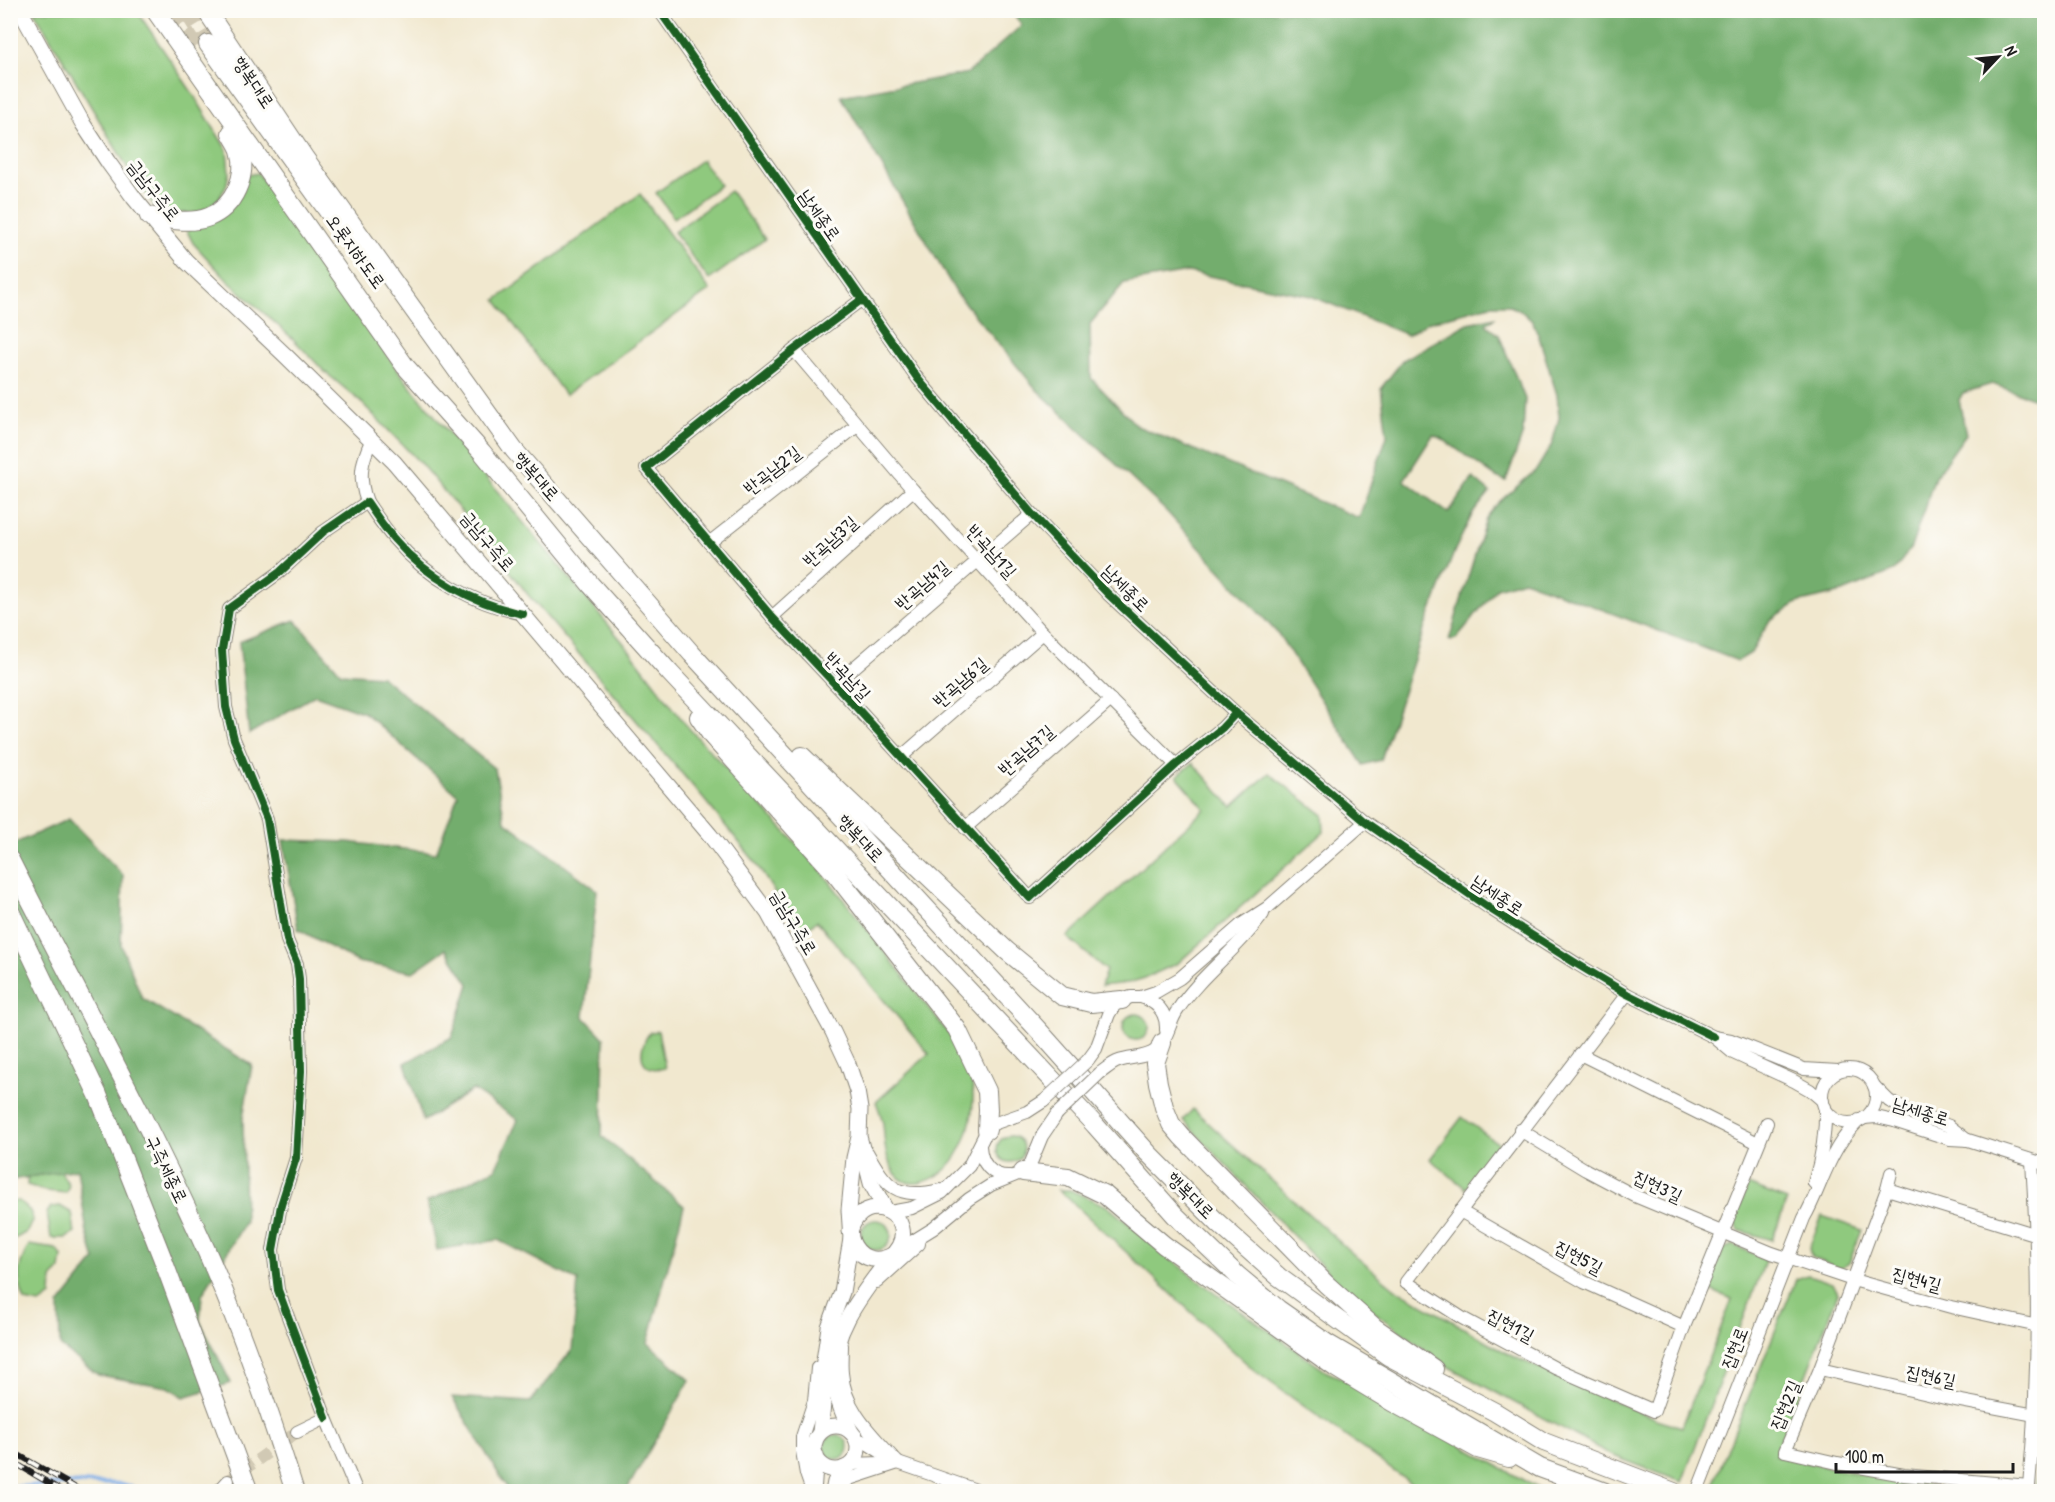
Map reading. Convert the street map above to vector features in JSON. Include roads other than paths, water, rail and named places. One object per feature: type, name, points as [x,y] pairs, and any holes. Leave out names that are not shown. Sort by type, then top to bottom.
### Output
[{"type":"highway","name":"행복대로","points":[[155,10],[405,366],[482,452],[591,585],[670,673],[1079,1108],[1175,1215],[1238,1275],[1278,1309],[1328,1344],[1540,1468],[1605,1491]]},
{"type":"highway","name":"행복대로","points":[[206,10],[304,157],[514,450],[692,654],[1041,1033],[1148,1153],[1218,1223],[1279,1277],[1388,1356],[1495,1412],[1544,1442],[1674,1491]]},
{"type":"highway","name":"오롯지하도로","points":[[482,452],[286,182],[203,48],[401,312],[514,450]]},
{"type":"highway","points":[[149,216],[179,221],[208,218],[225,207],[239,186],[240,151],[202,79]]},
{"type":"highway","points":[[692,654],[770,723],[818,772],[1006,951],[1062,996],[1091,1003],[1122,1000]]},
{"type":"highway","points":[[670,673],[712,736],[834,872],[957,1029],[987,1090],[988,1110],[983,1138]]},
{"type":"highway","name":"구즉세종로","points":[[10,860],[120,1072],[202,1241],[239,1328],[295,1491]]},
{"type":"highway","name":"구즉세종로","points":[[10,911],[98,1095],[162,1257],[249,1491]]},
{"type":"highway","points":[[1164,1038],[1155,1063],[1158,1083],[1171,1124],[1182,1137],[1326,1284],[1374,1328],[1495,1412]]},
{"type":"highway","points":[[1019,1174],[1068,1177],[1105,1195],[1164,1245],[1336,1368],[1478,1449],[1540,1468]]},
{"type":"main road","name":"금남구즉로","points":[[20,10],[83,124],[108,162],[186,261],[372,439],[402,471],[710,835],[768,913],[817,1002],[848,1065],[857,1091],[860,1109],[859,1137],[854,1158],[849,1210],[850,1235],[835,1330],[822,1374],[823,1404],[820,1432]]},
{"type":"main road","name":"금남구즉로","points":[[853,1435],[837,1398],[834,1382],[835,1330],[849,1316],[893,1253],[901,1241],[902,1233],[896,1217],[888,1211],[871,1183],[859,1137]]},
{"type":"main road","points":[[888,1211],[874,1208],[865,1210],[858,1215],[850,1235],[854,1248],[867,1258],[884,1259],[893,1253]]},
{"type":"main road","points":[[813,1491],[816,1455],[814,1447],[820,1432],[831,1425],[838,1425],[853,1435],[857,1452],[835,1482],[834,1491]]},
{"type":"main road","points":[[816,1455],[825,1467],[833,1470],[847,1466]]},
{"type":"street","name":"남세종로","points":[[659,10],[918,379],[1032,514],[1108,594],[1236,713],[1365,822],[1492,910],[1577,964],[1627,994],[1714,1037],[1733,1053],[1810,1090],[1824,1104]]},
{"type":"street","name":"반곡남길","points":[[861,300],[794,350],[646,468],[772,617],[1030,898],[1176,765],[1222,728],[1236,713]]},
{"type":"street","name":"반곡남1길","points":[[794,350],[913,490],[1042,633],[1176,765]]},
{"type":"street","name":"반곡남2길","points":[[709,543],[857,426]]},
{"type":"street","points":[[372,439],[363,458],[364,492],[368,502],[395,541],[444,583],[496,608],[523,614]]},
{"type":"street","name":"반곡남3길","points":[[772,617],[913,490]]},
{"type":"street","points":[[357,1491],[326,1418],[278,1290],[273,1250],[281,1205],[296,1158],[301,1071],[299,979],[297,964],[287,940],[267,819],[234,739],[226,707],[222,677],[222,650],[229,609],[280,572],[323,532],[368,502]]},
{"type":"street","name":"반곡남4길","points":[[835,684],[1032,514]]},
{"type":"street","name":"반곡남6길","points":[[902,757],[1042,633]]},
{"type":"street","name":"반곡남7길","points":[[965,828],[1111,700]]},
{"type":"street","points":[[888,1211],[912,1208],[942,1193],[969,1166],[993,1124],[1027,1112],[1044,1101],[1088,1060],[1096,1049],[1114,1006],[1131,997],[1156,992],[1180,978],[1242,924],[1267,908],[1365,822]]},
{"type":"street","points":[[861,1297],[969,1198],[991,1185],[1019,1174],[1030,1165],[1042,1136],[1057,1114],[1100,1073],[1117,1061],[1146,1055],[1155,1050],[1164,1038],[1176,1012],[1190,994],[1249,934],[1267,908]]},
{"type":"street","name":"집현1길","points":[[1627,994],[1520,1130],[1406,1282],[1462,1318],[1555,1368],[1654,1411],[1684,1327],[1767,1123]]},
{"type":"street","points":[[1141,996],[1158,1006],[1164,1014],[1167,1024],[1164,1038]]},
{"type":"street","name":"남세종로","points":[[1714,1037],[1731,1040],[1804,1069],[1838,1071]]},
{"type":"street","points":[[1580,1054],[1758,1143]]},
{"type":"street","points":[[1853,1069],[1862,1072],[1874,1086],[1876,1095],[1874,1104],[1870,1112],[1862,1119],[1846,1122],[1838,1120],[1824,1104],[1825,1083],[1838,1071],[1853,1069]]},
{"type":"street","name":"남세종로","points":[[1874,1086],[1889,1101],[1908,1111],[1949,1126],[1968,1140]]},
{"type":"street","name":"집현로","points":[[1697,1491],[1804,1218],[1824,1147],[1826,1126],[1824,1104]]},
{"type":"street","name":"남세종로","points":[[1862,1119],[1876,1117],[1950,1139],[1968,1140],[2044,1164]]},
{"type":"street","name":"집현로","points":[[1804,1218],[1816,1198],[1832,1156],[1842,1140],[1862,1119]]},
{"type":"street","name":"집현3길","points":[[1520,1130],[1586,1170],[1635,1196],[1788,1259]]},
{"type":"street","points":[[859,1137],[881,1177],[896,1190],[914,1194],[947,1188]]},
{"type":"street","points":[[983,1138],[983,1162],[989,1169],[1005,1176],[1019,1174]]},
{"type":"street","name":"집현2길","points":[[1891,1173],[1820,1369],[1785,1451],[1904,1475],[2029,1486],[2035,1415],[2038,1326],[2037,1235],[2032,1161]]},
{"type":"street","points":[[1887,1188],[2037,1235]]},
{"type":"street","name":"집현5길","points":[[1460,1211],[1584,1282],[1684,1327]]},
{"type":"street","points":[[893,1253],[934,1228]]},
{"type":"street","name":"집현4길","points":[[1788,1259],[1852,1280],[1951,1307],[2038,1326]]},
{"type":"street","points":[[835,1330],[845,1392],[852,1408],[860,1421],[898,1463]]},
{"type":"street","points":[[813,1491],[806,1474],[801,1451],[802,1437],[814,1401],[816,1374],[835,1330]]},
{"type":"street","name":"집현6길","points":[[1820,1369],[1945,1398],[2035,1415]]},
{"type":"street","points":[[297,1432],[326,1418]]},
{"type":"street","points":[[853,1435],[898,1463],[982,1491]]},
{"type":"street","points":[[847,1466],[898,1463]]},
{"type":"street","points":[[834,1491],[849,1479],[898,1463]]},
{"type":"street","points":[[218,1491],[228,1481]]},
{"type":"waterway","points":[[10,1487],[84,1483],[123,1484],[143,1492]]},
{"type":"tunnel","points":[[170,10],[197,52]]},
{"type":"tunnel","points":[[187,10],[208,44]]},
{"type":"tunnel","points":[[228,1481],[297,1432]]},
{"type":"railway","points":[[10,1450],[83,1492]]},
{"type":"railway","points":[[15,1463],[64,1492]]}]
